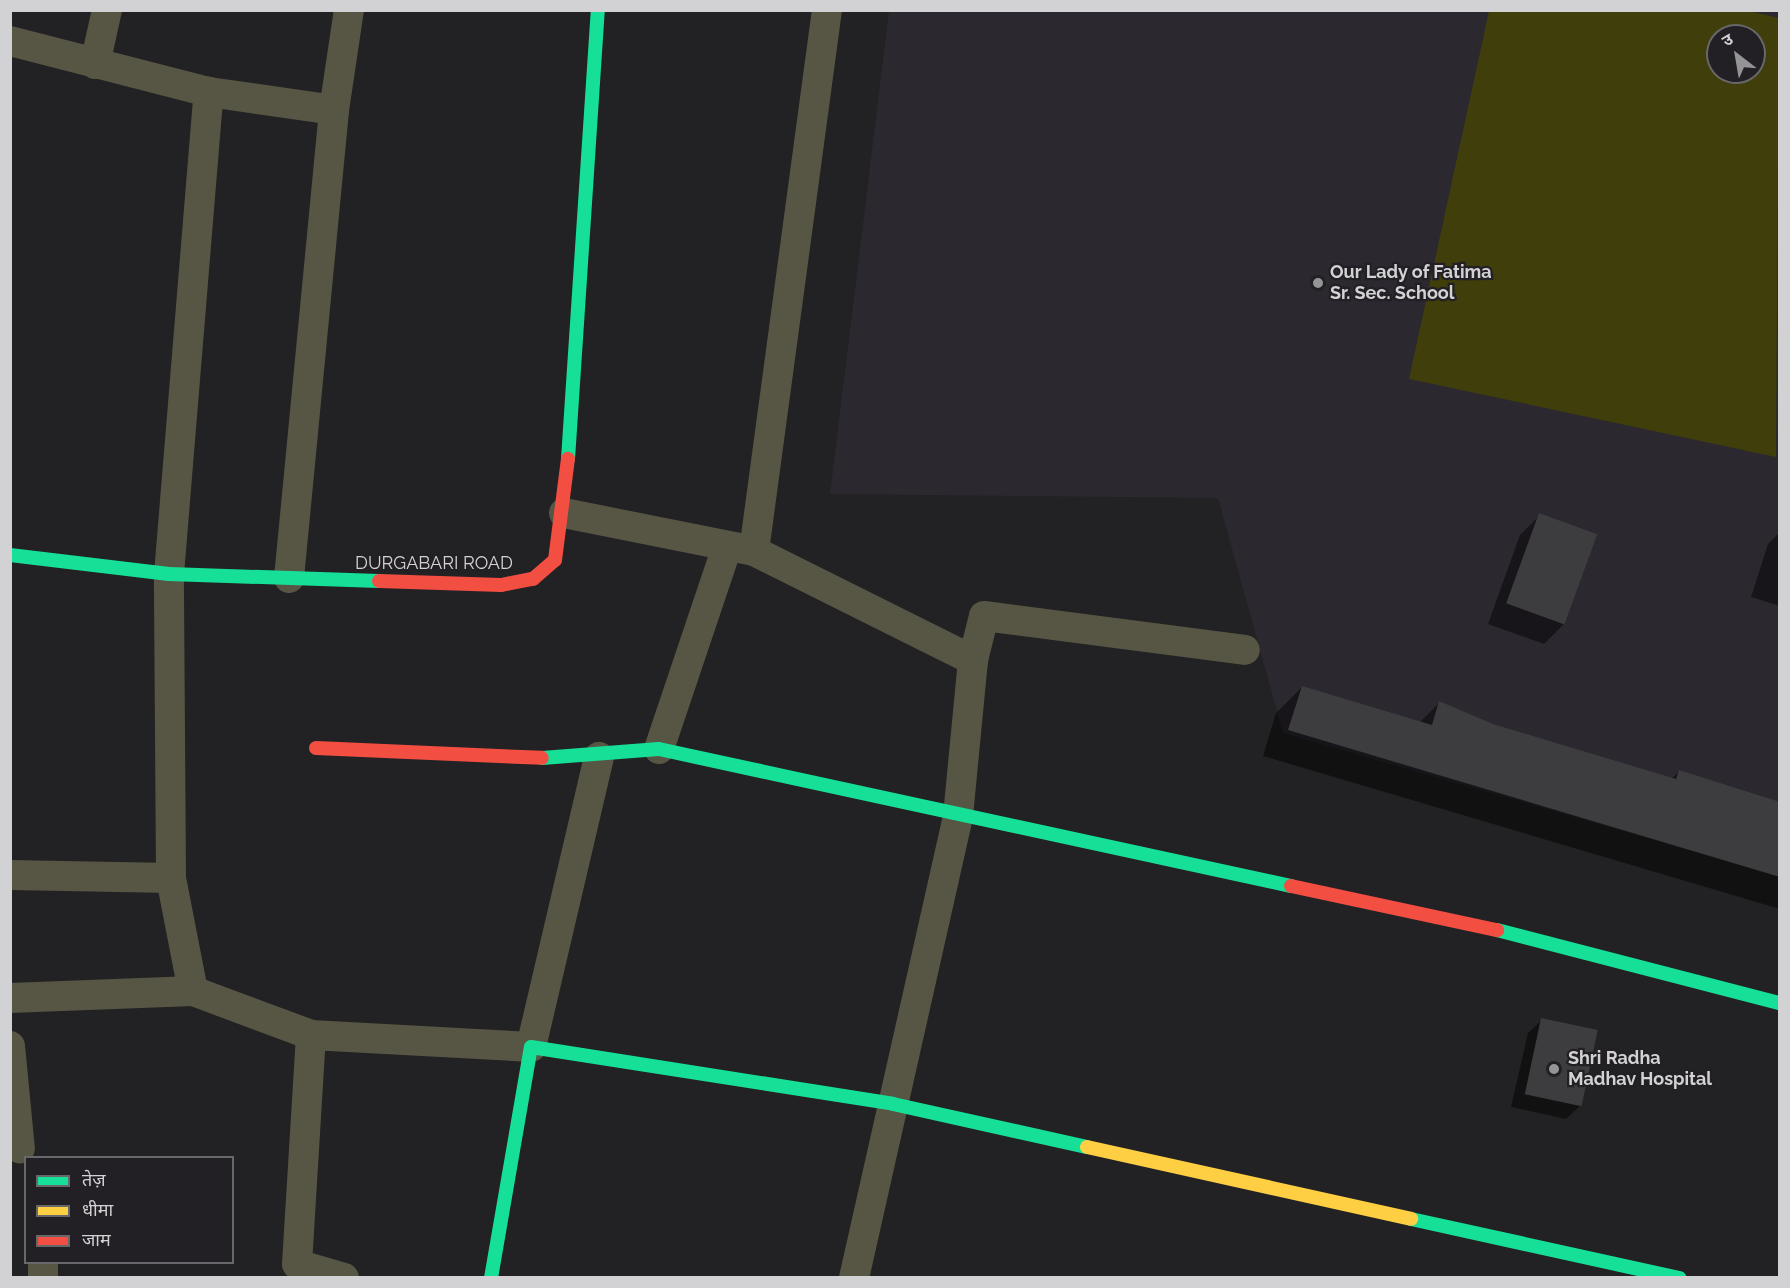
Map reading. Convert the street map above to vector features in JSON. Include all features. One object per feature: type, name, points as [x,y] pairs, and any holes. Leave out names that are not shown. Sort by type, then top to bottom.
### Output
[{"type":"street","points":[[95,64],[106,10]]},
{"type":"street","points":[[289,578],[334,110],[349,10]]},
{"type":"street","name":"DURGABARI ROAD","points":[[10,555],[169,574],[501,585],[533,579],[555,560],[564,513],[591,51],[598,10]]},
{"type":"street","points":[[659,749],[740,551],[827,10]]},
{"type":"street","points":[[10,41],[209,92],[334,110]]},
{"type":"street","points":[[194,991],[171,878],[169,574],[209,92]]},
{"type":"street","points":[[564,513],[740,551],[973,660]]},
{"type":"street","points":[[854,1278],[958,816],[973,660],[984,616],[1245,650]]},
{"type":"street","points":[[316,748],[599,757],[659,749],[958,816],[1556,944],[1779,1003]]},
{"type":"street","points":[[491,1278],[531,1047],[599,757]]},
{"type":"street","points":[[10,875],[171,878]]},
{"type":"street","points":[[10,998],[194,991],[311,1035],[531,1047],[893,1104],[1664,1275]]},
{"type":"street","points":[[311,1035],[297,1264],[344,1278]]},
{"type":"street","points":[[10,1046],[19,1150]]},
{"type":"shaded area","points":[[1744,10],[1779,18],[1776,457],[1409,379],[1489,11]]},
{"type":"shaded area","name":"Our Lady of Fatima Sr. Sec. School","points":[[889,11],[1779,11],[1779,876],[1283,733],[1218,498],[830,494]]},
{"type":"building","points":[[1539,513],[1597,534],[1564,624],[1506,603]]},
{"type":"building","points":[[1302,686],[1432,725],[1439,701],[1493,724],[1676,779],[1679,770],[1780,802],[1780,877],[1288,730]]},
{"type":"building","points":[[1541,1018],[1598,1030],[1582,1106],[1525,1094]]},
{"type":"traffic: fast","points":[[568,459],[598,10]]},
{"type":"traffic: fast","points":[[10,555],[169,574],[379,581]]},
{"type":"traffic: fast","points":[[542,758],[659,749],[1291,886]]},
{"type":"traffic: fast","points":[[1497,930],[1780,1003]]},
{"type":"traffic: fast","points":[[491,1278],[531,1047],[893,1104],[1087,1147]]},
{"type":"traffic: fast","points":[[1411,1219],[1680,1278]]},
{"type":"traffic: slow","points":[[1087,1147],[1411,1219]]},
{"type":"traffic: jam","points":[[379,581],[501,585],[533,579],[555,560],[568,459]]},
{"type":"traffic: jam","points":[[316,748],[542,758]]},
{"type":"traffic: jam","points":[[1291,886],[1497,930]]},
{"type":"place","name":"Our Lady of Fatima Sr. Sec. School","points":[[1318,283]]},
{"type":"place","name":"Shri Radha Madhav Hospital","points":[[1554,1069]]}]
